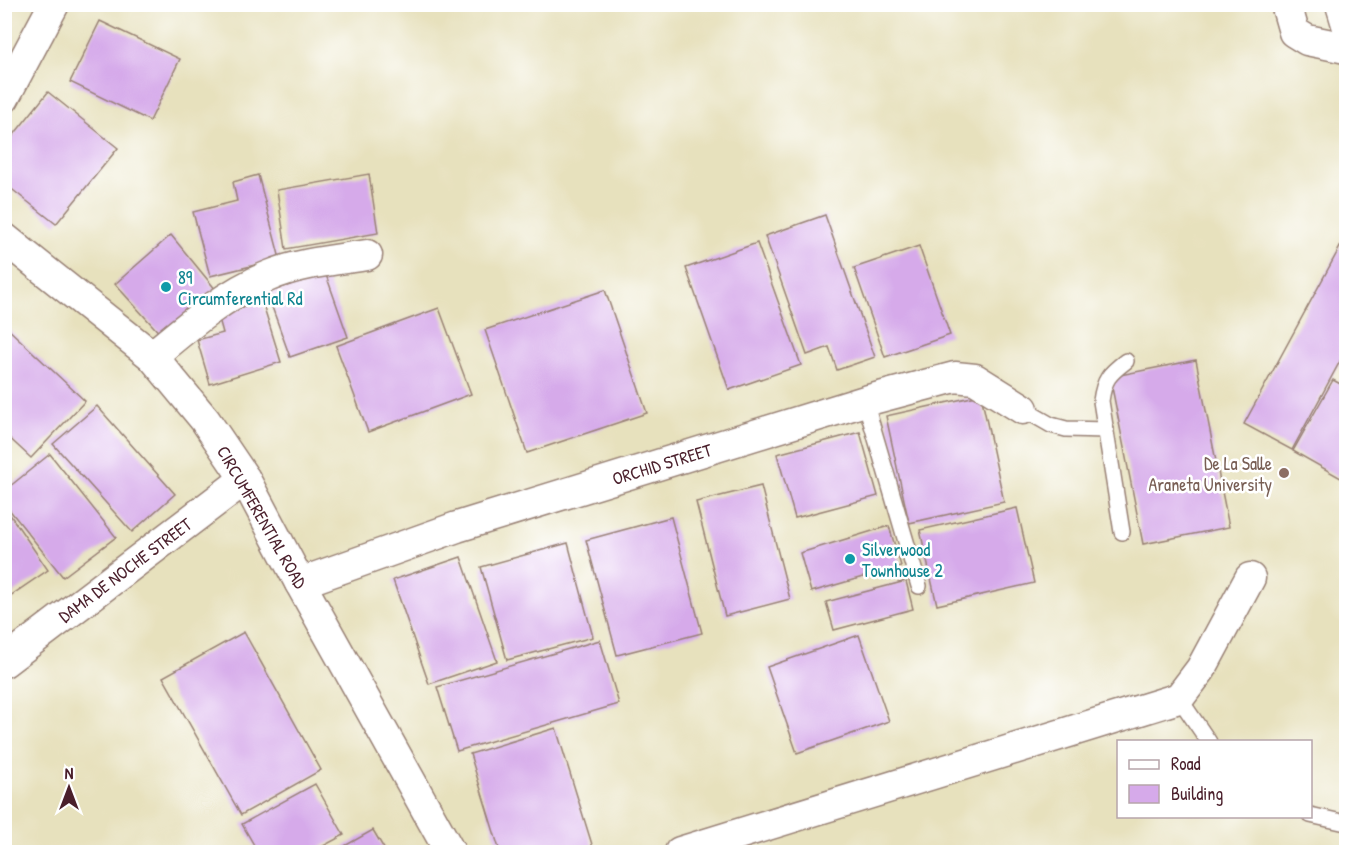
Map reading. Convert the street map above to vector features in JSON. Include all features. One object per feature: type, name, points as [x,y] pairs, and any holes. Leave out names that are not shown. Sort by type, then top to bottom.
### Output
[{"type":"street","points":[[4,98],[54,4]]},
{"type":"street","points":[[1286,4],[1294,32],[1307,40],[1346,47]]},
{"type":"street","name":"CIRCUMFERENTIAL ROAD","points":[[4,238],[152,356],[206,420],[245,479],[300,583],[450,852]]},
{"type":"street","points":[[152,356],[192,322],[270,275],[304,266],[368,255]]},
{"type":"street","name":"ORCHID STREET","points":[[300,583],[457,527],[866,401],[955,377],[975,380],[1023,409]]},
{"type":"street","name":"DAMA DE NOCHE STREET","points":[[4,662],[245,479]]},
{"type":"street","points":[[680,852],[1179,698],[1201,669],[1250,579]]},
{"type":"lane","points":[[1333,4],[1346,47]]},
{"type":"lane","points":[[1122,532],[1101,401],[1103,385],[1111,372],[1126,361]]},
{"type":"lane","points":[[866,401],[919,586]]},
{"type":"lane","points":[[1023,409],[1051,425],[1066,429],[1106,430]]},
{"type":"lane","points":[[1179,698],[1208,740]]},
{"type":"lane","points":[[1312,815],[1347,823]]},
{"type":"building","points":[[100,21],[180,59],[150,121],[70,82]]},
{"type":"building","points":[[48,92],[118,148],[56,224],[4,183],[4,147]]},
{"type":"building","points":[[369,174],[378,233],[286,249],[277,190]]},
{"type":"building","points":[[258,175],[280,259],[210,276],[193,212],[237,201],[233,182]]},
{"type":"building","points":[[825,215],[875,357],[837,370],[829,347],[807,355],[765,236]]},
{"type":"building","name":"89 Circumferential Rd","points":[[171,235],[216,290],[163,337],[115,284]]},
{"type":"building","points":[[1346,236],[1346,350],[1292,450],[1244,424]]},
{"type":"building","points":[[757,243],[801,365],[729,390],[686,268]]},
{"type":"building","points":[[919,246],[950,335],[885,357],[854,268]]},
{"type":"building","points":[[325,272],[348,337],[290,357],[267,293]]},
{"type":"building","points":[[605,290],[647,413],[527,453],[485,330]]},
{"type":"building","points":[[262,301],[281,362],[210,384],[197,340],[223,333],[218,315]]},
{"type":"building","points":[[439,308],[471,394],[368,432],[336,346]]},
{"type":"building","points":[[4,325],[85,401],[31,458],[4,433]]},
{"type":"building","points":[[1196,360],[1229,527],[1143,544],[1110,377]]},
{"type":"building","points":[[1333,380],[1346,387],[1346,481],[1293,451]]},
{"type":"building","points":[[981,395],[1004,502],[909,523],[886,416]]},
{"type":"building","points":[[97,406],[175,494],[132,532],[53,444]]},
{"type":"building","points":[[860,432],[878,496],[795,518],[777,454]]},
{"type":"building","points":[[50,454],[116,537],[63,577],[4,503],[4,491]]},
{"type":"building","points":[[761,486],[790,599],[725,616],[696,502]]},
{"type":"building","points":[[4,506],[48,570],[4,600]]},
{"type":"building","points":[[1017,508],[1034,583],[937,605],[920,530]]},
{"type":"building","points":[[671,517],[702,633],[617,655],[586,540]]},
{"type":"building","name":"Silverwood Townhouse 2","points":[[889,526],[901,566],[811,592],[800,553]]},
{"type":"building","points":[[568,543],[593,637],[507,660],[481,567]]},
{"type":"building","points":[[461,557],[497,661],[429,684],[393,580]]},
{"type":"building","points":[[906,581],[913,609],[834,630],[826,602]]},
{"type":"building","points":[[244,632],[321,770],[241,815],[163,677]]},
{"type":"building","points":[[859,635],[889,721],[797,753],[767,667]]},
{"type":"building","points":[[600,640],[619,704],[457,751],[437,687]]},
{"type":"building","points":[[556,728],[594,851],[500,852],[470,754]]},
{"type":"building","points":[[315,784],[344,835],[312,852],[258,852],[242,824]]},
{"type":"building","points":[[373,830],[386,852],[334,852]]},
{"type":"place","name":"89 Circumferential Rd","points":[[166,287]]},
{"type":"place","name":"De La Salle Araneta University","points":[[1284,473]]},
{"type":"place","name":"Silverwood Townhouse 2","points":[[850,559]]}]
